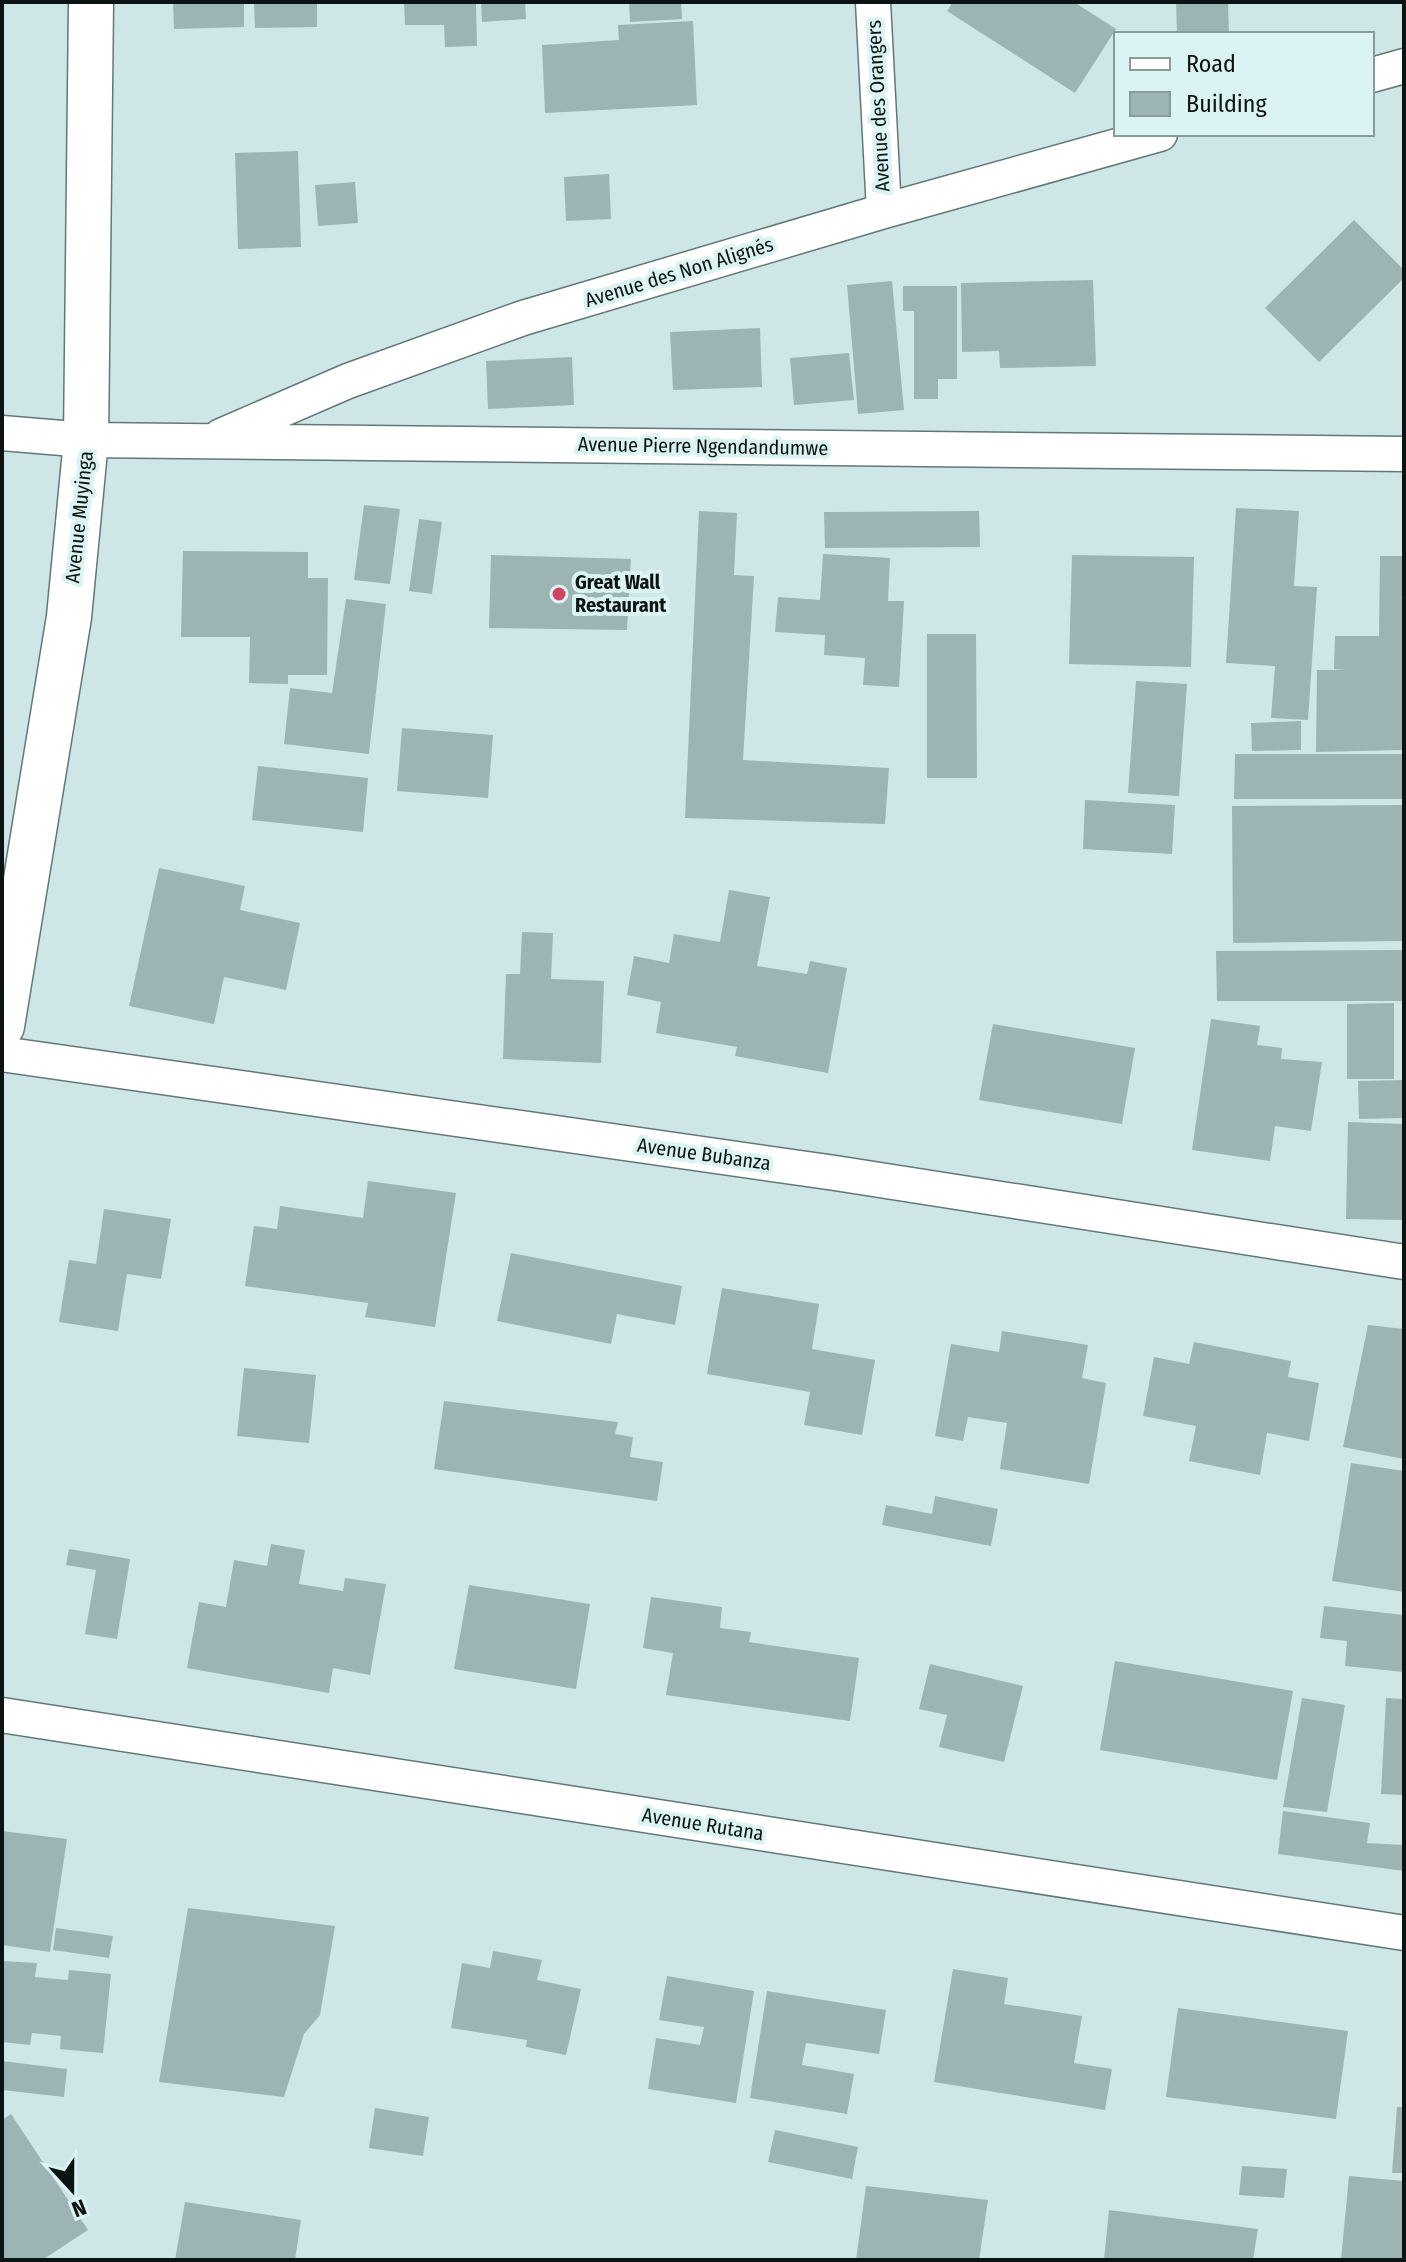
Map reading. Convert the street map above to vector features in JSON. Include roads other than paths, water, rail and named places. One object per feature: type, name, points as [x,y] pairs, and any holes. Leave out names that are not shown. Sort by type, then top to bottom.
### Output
[{"type":"street","name":"Avenue Muyinga","points":[[2,1026],[69,617],[86,440],[91,2]]},
{"type":"street","name":"Avenue des Orangers","points":[[873,2],[884,211]]},
{"type":"street","points":[[1374,74],[1404,66]]},
{"type":"street","name":"Avenue des Non Alignés","points":[[209,441],[348,381],[523,318],[884,211],[1153,136]]},
{"type":"street","name":"Avenue Pierre Ngendandumwe","points":[[2,433],[86,440],[1404,454]]},
{"type":"street","name":"Avenue Bubanza","points":[[2,1054],[835,1173],[1404,1262]]},
{"type":"street","name":"Avenue Rutana","points":[[2,1715],[1404,1933]]},
{"type":"place","name":"Great Wall Restaurant","points":[[559,594]]}]
